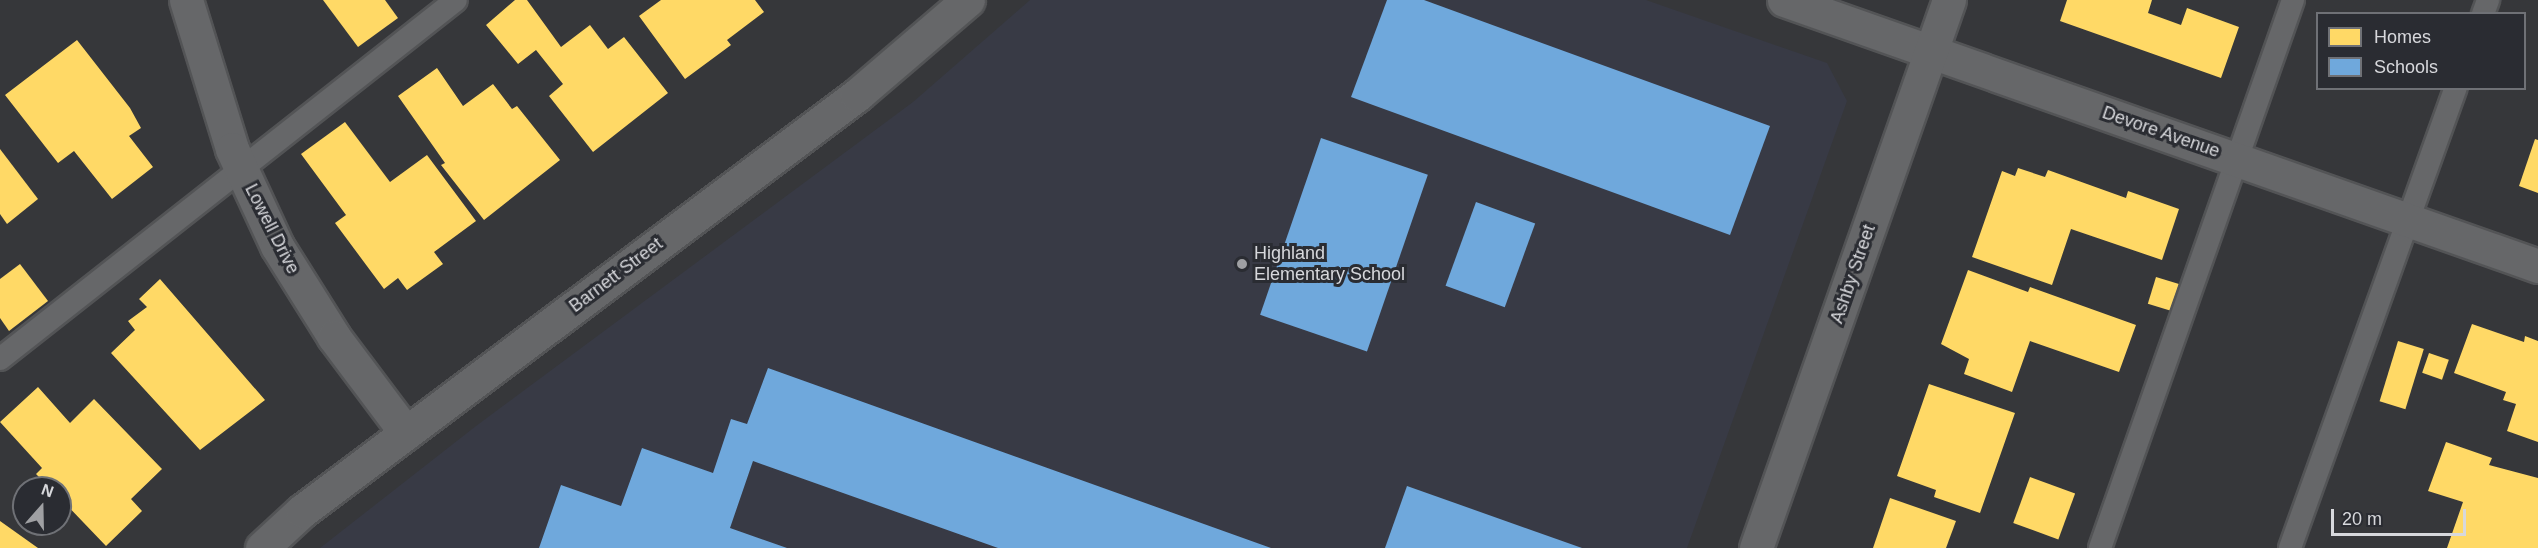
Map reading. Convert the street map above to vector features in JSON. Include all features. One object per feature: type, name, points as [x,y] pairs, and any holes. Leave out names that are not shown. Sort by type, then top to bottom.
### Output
[{"type":"street","name":"Lowell Drive","points":[[186,0],[242,170],[277,246],[334,337],[406,433]]},
{"type":"street","name":"Barnett Street","points":[[262,548],[302,511],[856,95],[968,0]]},
{"type":"street","name":"Devore Avenue","points":[[1784,0],[2538,266]]},
{"type":"street","name":"Ashby Street","points":[[1756,548],[1949,0]]},
{"type":"lane","points":[[0,359],[456,0]]},
{"type":"lane","points":[[2100,548],[2294,0]]},
{"type":"lane","points":[[2290,548],[2455,90]]},
{"type":"shaded area","name":"Highland Elementary School","points":[[1030,0],[1646,0],[1827,63],[1847,101],[1687,548],[320,548],[476,426],[913,102]]},
{"type":"building: Homes","points":[[323,0],[385,0],[398,18],[358,47]]},
{"type":"building: Homes","points":[[515,0],[527,0],[561,47],[590,25],[608,49],[624,37],[668,93],[593,152],[549,96],[563,84],[536,50],[518,64],[486,25]]},
{"type":"building: Homes","points":[[661,0],[755,0],[764,12],[727,40],[731,45],[685,79],[639,16]]},
{"type":"building: Homes","points":[[2067,0],[2152,0],[2148,13],[2181,25],[2187,8],[2239,27],[2221,78],[2060,21]]},
{"type":"building: Homes","points":[[77,40],[130,108],[141,128],[129,136],[153,167],[112,199],[74,151],[58,163],[5,95]]},
{"type":"building: Homes","points":[[437,68],[463,106],[493,84],[512,109],[517,106],[560,160],[484,220],[441,165],[445,163],[398,96]]},
{"type":"building: Homes","points":[[345,122],[390,182],[427,155],[476,221],[434,252],[443,264],[407,290],[398,278],[384,289],[335,223],[346,215],[301,154]]},
{"type":"building: Homes","points":[[2535,139],[2538,140],[2538,193],[2519,186]]},
{"type":"building: Homes","points":[[0,149],[38,199],[7,224],[0,214]]},
{"type":"building: Homes","points":[[2018,168],[2045,177],[2048,170],[2126,198],[2128,191],[2179,209],[2162,260],[2071,229],[2052,285],[1972,257],[2002,171],[2015,176]]},
{"type":"building: Homes","points":[[20,264],[48,301],[9,331],[0,318],[0,279]]},
{"type":"building: Homes","points":[[1968,270],[2028,292],[2030,287],[2136,325],[2119,372],[2030,341],[2012,392],[1964,374],[1969,359],[1941,344]]},
{"type":"building: Homes","points":[[2156,277],[2179,284],[2171,311],[2148,304]]},
{"type":"building: Homes","points":[[160,279],[265,400],[200,450],[111,353],[135,330],[128,321],[147,307],[139,299]]},
{"type":"building: Homes","points":[[2472,324],[2524,342],[2525,336],[2538,341],[2538,442],[2507,431],[2516,404],[2503,400],[2506,392],[2454,373]]},
{"type":"building: Homes","points":[[2398,341],[2424,349],[2405,409],[2380,401]]},
{"type":"building: Homes","points":[[2429,353],[2449,360],[2442,380],[2422,373]]},
{"type":"building: Homes","points":[[1929,384],[2015,413],[1980,513],[1934,497],[1936,490],[1897,476]]},
{"type":"building: Homes","points":[[38,387],[70,423],[94,399],[162,469],[131,499],[142,511],[106,546],[72,511],[72,476],[38,476],[36,474],[42,468],[0,422]]},
{"type":"building: Homes","points":[[2446,442],[2492,458],[2489,465],[2538,478],[2538,548],[2447,548],[2463,502],[2428,491]]},
{"type":"building: Homes","points":[[2030,477],[2075,493],[2058,539],[2013,523]]},
{"type":"building: Homes","points":[[1890,498],[1956,521],[1946,548],[1873,548]]},
{"type":"building: Homes","points":[[0,521],[12,530],[12,536],[21,536],[38,548],[0,548]]},
{"type":"building: Schools","points":[[1387,0],[1424,0],[1770,126],[1730,235],[1351,97]]},
{"type":"building: Schools","points":[[1321,138],[1428,175],[1367,352],[1260,315]]},
{"type":"building: Schools","points":[[1476,202],[1535,224],[1505,307],[1446,286]]},
{"type":"building: Schools","points":[[768,368],[1271,548],[998,548],[753,461],[730,528],[787,548],[539,548],[561,485],[621,506],[642,448],[713,473],[731,419],[747,424]]},
{"type":"building: Schools","points":[[1407,486],[1582,548],[1385,548]]},
{"type":"place","name":"Highland Elementary School","points":[[1242,264]]}]
